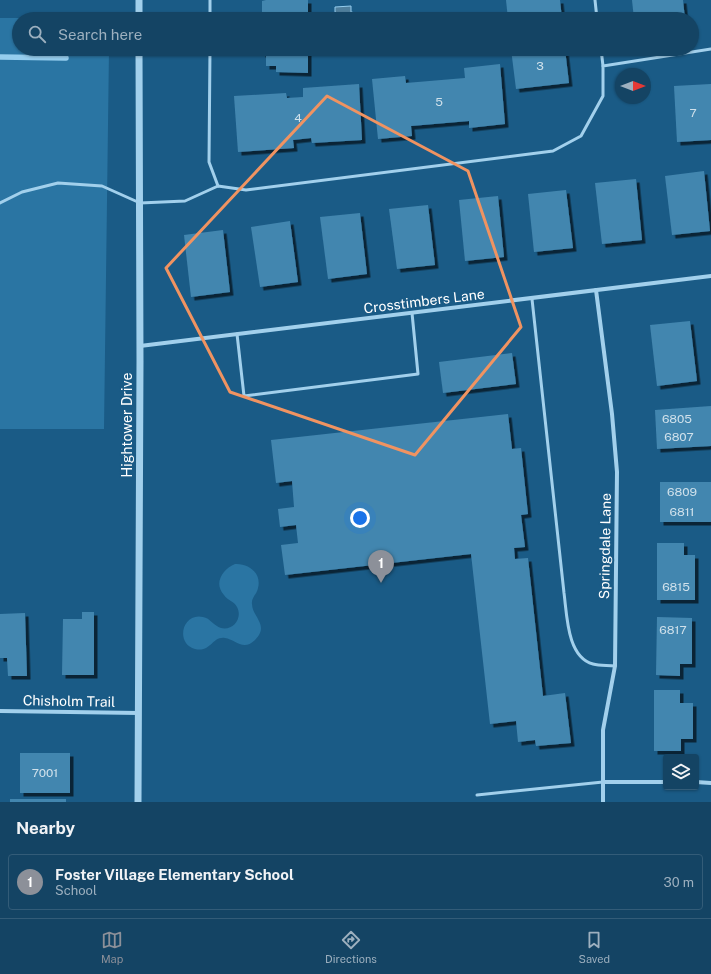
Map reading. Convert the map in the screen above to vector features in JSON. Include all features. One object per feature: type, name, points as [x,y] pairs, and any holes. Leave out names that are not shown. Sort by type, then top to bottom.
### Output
[{"type":"street","points":[[139,0],[139,12]]},
{"type":"street","name":"Hightower Drive","points":[[138,802],[140,56]]},
{"type":"street","name":"Crosstimbers Lane","points":[[140,346],[711,276]]},
{"type":"street","name":"Springdale Lane","points":[[596,290],[612,414],[617,472],[615,666],[603,730],[603,802]]},
{"type":"street","name":"Chisholm Trail","points":[[0,711],[138,713]]},
{"type":"street","points":[[603,782],[663,782]]},
{"type":"street","points":[[699,782],[711,783]]},
{"type":"lane","points":[[210,0],[210,12]]},
{"type":"lane","points":[[595,0],[596,12]]},
{"type":"lane","points":[[699,50],[711,48]]},
{"type":"lane","points":[[210,56],[209,162],[218,186]]},
{"type":"lane","points":[[0,203],[22,192],[58,183],[102,186],[140,203],[185,201],[218,186],[246,190],[553,151],[581,136],[603,96],[602,56]]},
{"type":"lane","points":[[603,66],[663,56]]},
{"type":"lane","points":[[532,299],[570,638],[579,655],[593,664],[615,666]]},
{"type":"lane","points":[[237,334],[244,396],[418,374],[412,313]]},
{"type":"lane","points":[[477,795],[603,782]]},
{"type":"highlighted area","points":[[327,96],[468,171],[521,327],[415,455],[230,392],[166,268]]},
{"type":"shaded area","points":[[351,6],[351,12],[335,12],[335,7]]},
{"type":"shaded area","points":[[0,18],[12,18],[12,56],[109,56],[104,429],[0,429]]},
{"type":"shaded area","points":[[235,564],[249,567],[258,578],[258,588],[252,602],[253,609],[261,625],[259,635],[255,640],[247,645],[221,638],[217,639],[205,649],[200,650],[189,646],[183,635],[186,624],[190,619],[203,617],[221,628],[229,628],[236,623],[239,611],[234,603],[225,597],[219,586],[219,581],[223,573]]},
{"type":"building","points":[[308,0],[308,12],[262,12],[262,1]]},
{"type":"building","points":[[506,0],[560,0],[561,12],[507,12]]},
{"type":"building","points":[[632,0],[683,0],[684,12],[633,12]]},
{"type":"building","points":[[266,56],[308,56],[308,73],[276,72],[276,66],[266,66]]},
{"type":"building","points":[[512,56],[566,56],[569,83],[516,89]]},
{"type":"building","points":[[500,64],[505,124],[469,128],[469,121],[411,126],[412,136],[378,139],[372,79],[405,76],[406,83],[465,78],[464,68]]},
{"type":"building","points":[[359,84],[362,140],[312,143],[311,138],[293,140],[294,148],[238,152],[234,96],[286,93],[287,98],[303,97],[303,88]]},
{"type":"building","points":[[711,84],[711,140],[677,142],[674,86]]},
{"type":"building","points":[[704,171],[710,231],[672,235],[665,176]]},
{"type":"building","points":[[636,179],[642,240],[602,244],[595,183]]},
{"type":"building","points":[[566,190],[573,248],[534,252],[528,194]]},
{"type":"building","points":[[498,196],[504,257],[465,261],[459,200]]},
{"type":"building","points":[[428,205],[435,265],[397,269],[389,209]]},
{"type":"building","points":[[360,213],[367,274],[328,279],[320,217]]},
{"type":"building","points":[[290,221],[298,282],[260,287],[251,227]]},
{"type":"building","points":[[223,230],[230,292],[191,297],[184,235]]},
{"type":"building","points":[[690,321],[697,381],[657,386],[650,325]]},
{"type":"building","points":[[512,353],[516,384],[443,393],[439,362]]},
{"type":"building","points":[[711,406],[711,446],[657,449],[655,410]]},
{"type":"building","points":[[508,414],[512,449],[521,448],[528,514],[521,515],[525,547],[514,548],[515,559],[528,558],[543,696],[565,693],[571,743],[536,746],[535,740],[518,742],[516,721],[490,724],[471,554],[285,575],[281,545],[298,543],[296,525],[280,527],[278,509],[294,507],[292,481],[276,483],[271,440]]},
{"type":"building","points":[[660,482],[711,482],[711,522],[660,522]]},
{"type":"building","points":[[657,543],[684,543],[684,555],[695,555],[695,600],[657,600]]},
{"type":"building","points":[[82,612],[94,612],[94,675],[62,675],[63,619],[82,619]]},
{"type":"building","points":[[25,613],[27,676],[8,676],[7,658],[0,658],[0,614]]},
{"type":"building","points":[[657,617],[692,618],[692,664],[680,664],[680,676],[656,675]]},
{"type":"building","points":[[654,690],[680,690],[680,703],[693,703],[693,739],[681,739],[681,751],[654,751]]},
{"type":"building","points":[[20,753],[70,753],[70,793],[20,793]]},
{"type":"building","points":[[10,799],[66,799],[66,802],[10,802]]},
{"type":"waterway","points":[[0,57],[66,58]]},
{"type":"place","name":"Foster Village Elementary School","points":[[381,583]]}]
